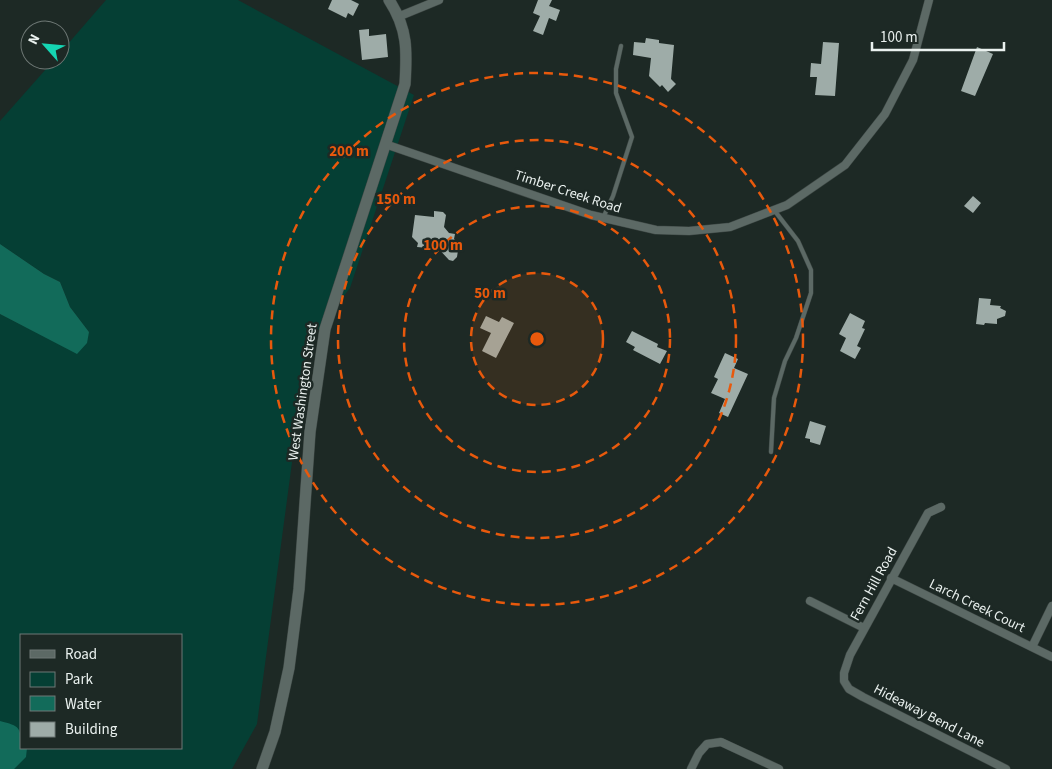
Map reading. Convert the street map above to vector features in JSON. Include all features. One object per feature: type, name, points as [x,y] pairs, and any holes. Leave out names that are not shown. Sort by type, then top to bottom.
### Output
[{"type":"street","name":"West Washington Street","points":[[262,769],[275,732],[289,668],[299,589],[310,432],[324,329],[405,84],[408,50],[400,16],[389,0]]},
{"type":"street","points":[[400,16],[440,0]]},
{"type":"street","name":"Timber Creek Road","points":[[385,144],[603,218],[656,230],[689,231],[730,227],[787,205],[845,164],[885,114],[913,60],[929,0]]},
{"type":"street","name":"Fern Hill Road","points":[[844,681],[848,660],[891,578],[928,513],[941,508]]},
{"type":"street","name":"Larch Creek Court","points":[[891,578],[1052,656]]},
{"type":"street","points":[[810,601],[864,628]]},
{"type":"street","points":[[1032,647],[1052,606]]},
{"type":"street","name":"Hideaway Bend Lane","points":[[844,681],[849,689],[863,697],[1006,769]]},
{"type":"street","points":[[691,769],[698,754],[708,744],[722,742],[779,769]]},
{"type":"lane","points":[[603,218],[613,196],[632,137],[616,92],[616,69],[621,46]]},
{"type":"lane","points":[[771,452],[774,398],[785,361],[796,338],[811,293],[811,270],[798,241],[774,210]]},
{"type":"green space","points":[[106,0],[238,0],[414,95],[350,288],[308,343],[257,724],[232,769],[0,769],[0,314],[77,353],[89,332],[70,307],[60,282],[44,274],[0,244],[0,121],[45,70],[70,70],[70,41]]},
{"type":"water","points":[[0,244],[44,274],[60,282],[70,307],[89,332],[87,343],[77,354],[0,314]]},
{"type":"water","points":[[0,721],[12,724],[18,728],[20,732],[20,749],[27,749],[26,757],[14,769],[0,769]]},
{"type":"building","points":[[332,0],[351,0],[359,4],[353,16],[348,13],[346,18],[328,9]]},
{"type":"building","points":[[538,0],[552,0],[549,6],[560,10],[556,21],[549,18],[543,35],[533,31],[540,16],[533,13]]},
{"type":"building","points":[[369,29],[369,36],[386,34],[388,57],[362,60],[359,30]]},
{"type":"building","points":[[646,38],[659,40],[659,43],[674,45],[671,79],[676,84],[668,92],[649,76],[651,58],[633,55],[634,42],[645,43]]},
{"type":"building","points":[[823,42],[839,43],[835,96],[815,95],[817,77],[810,77],[811,63],[821,64]]},
{"type":"building","points":[[977,47],[993,54],[975,96],[961,91]]},
{"type":"building","points":[[973,196],[981,203],[973,213],[964,206]]},
{"type":"building","points":[[434,211],[443,212],[446,215],[444,227],[449,233],[455,234],[454,239],[459,244],[457,257],[453,261],[449,260],[436,246],[430,251],[428,248],[417,247],[418,243],[412,237],[415,215],[434,217]]},
{"type":"building","points":[[979,298],[991,299],[990,305],[1001,306],[1000,308],[1006,311],[1005,316],[997,319],[997,324],[976,324]]},
{"type":"building","points":[[850,313],[865,321],[862,328],[865,329],[857,346],[861,348],[855,359],[840,351],[846,338],[839,334]]},
{"type":"building","points":[[486,316],[499,322],[502,317],[514,323],[496,358],[482,351],[491,333],[480,328]]},
{"type":"building","points":[[632,331],[658,344],[657,347],[667,351],[660,364],[633,350],[635,347],[626,342]]},
{"type":"building","points":[[725,353],[738,359],[734,368],[748,374],[728,417],[719,413],[725,399],[711,393],[718,379],[714,377]]},
{"type":"building","points":[[810,421],[826,426],[820,445],[810,442],[810,439],[805,438]]}]
